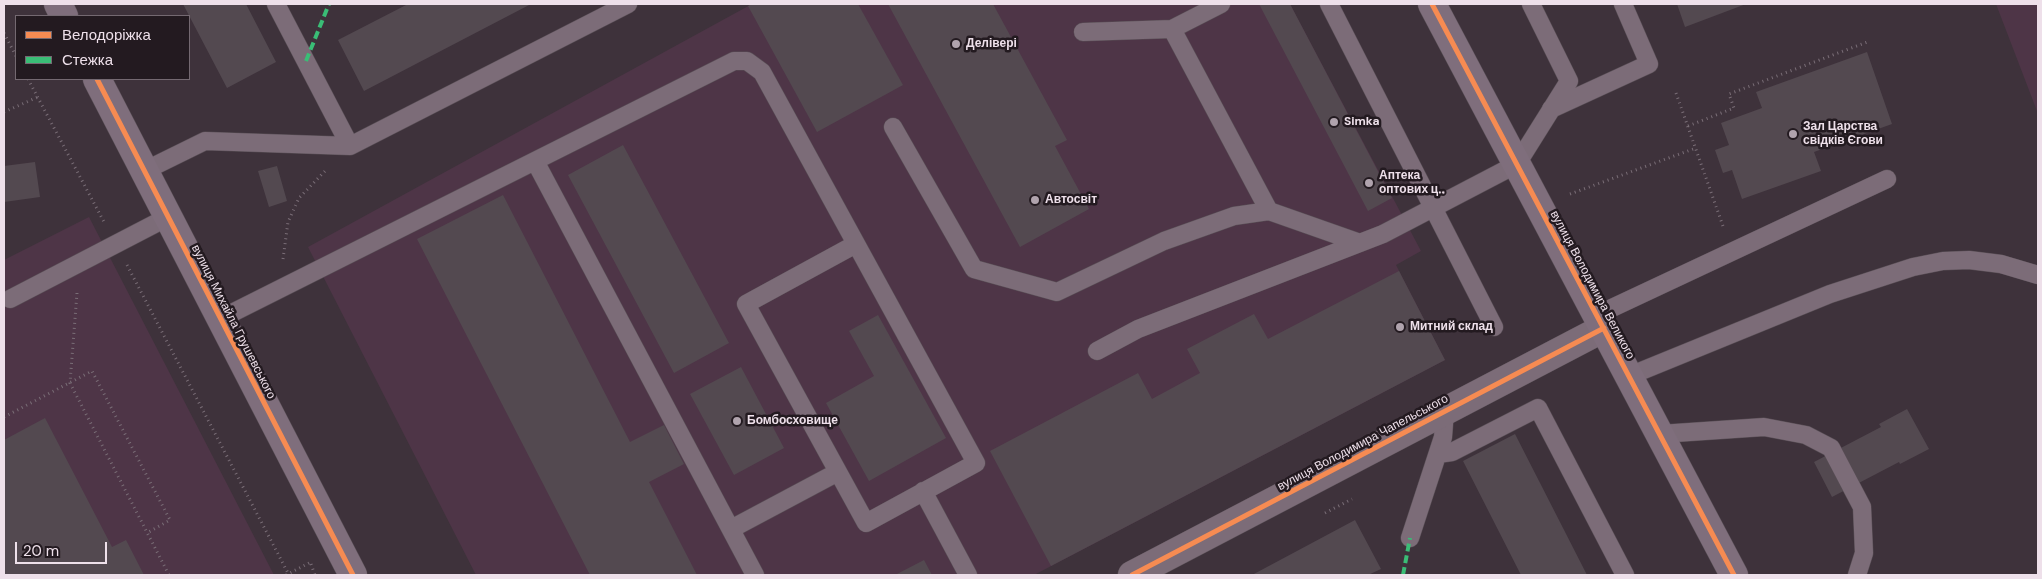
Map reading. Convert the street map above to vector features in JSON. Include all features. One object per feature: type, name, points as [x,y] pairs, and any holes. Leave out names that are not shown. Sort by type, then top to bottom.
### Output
[{"type":"street","name":"вулиця Володимира Великого","points":[[1432,4],[1734,575]]},
{"type":"street","name":"вулиця Михайла Грушевського","points":[[98,80],[352,575]]},
{"type":"street","name":"вулиця Володимира Чапельського","points":[[1139,574],[1445,411],[1600,321]]},
{"type":"lane","points":[[276,4],[350,146]]},
{"type":"lane","points":[[144,171],[205,141],[350,146],[628,4]]},
{"type":"lane","points":[[1083,32],[1172,29],[1221,4]]},
{"type":"lane","points":[[1329,4],[1494,327]]},
{"type":"lane","points":[[1097,351],[1138,329],[1383,234],[1516,164],[1569,80],[1531,4]]},
{"type":"lane","points":[[1550,110],[1649,64],[1623,4]]},
{"type":"lane","points":[[1172,29],[1268,211]]},
{"type":"lane","points":[[220,319],[734,61],[747,61],[762,72],[976,463],[866,523],[746,304],[856,244]]},
{"type":"lane","points":[[893,127],[974,269],[1057,292],[1164,241],[1234,216],[1268,211],[1360,243]]},
{"type":"lane","points":[[535,161],[756,575]]},
{"type":"lane","points":[[1600,321],[1732,251],[1887,179]]},
{"type":"lane","points":[[10,299],[168,217]]},
{"type":"lane","points":[[1629,376],[1830,294],[1913,268],[1943,262],[1969,260],[2001,264],[2038,275]]},
{"type":"lane","points":[[1438,454],[1452,452],[1538,408],[1625,575]]},
{"type":"lane","points":[[1410,538],[1443,437],[1445,411]]},
{"type":"lane","points":[[1660,434],[1764,427],[1806,435],[1831,448],[1862,507],[1864,553],[1857,575]]},
{"type":"lane","points":[[731,529],[838,472]]},
{"type":"lane","points":[[923,491],[968,575]]},
{"type":"path","points":[[4,33],[15,54]]},
{"type":"path","points":[[1688,126],[1734,108],[1729,94],[1870,41]]},
{"type":"path","points":[[29,80],[288,575],[311,562]]},
{"type":"path","points":[[1676,93],[1732,251]]},
{"type":"path","points":[[4,112],[38,96]]},
{"type":"path","points":[[279,289],[288,222],[299,198],[350,146]]},
{"type":"path","points":[[1570,194],[1696,148]]},
{"type":"path","points":[[80,263],[70,383],[169,575]]},
{"type":"path","points":[[4,417],[92,371],[170,520],[147,533]]},
{"type":"path","points":[[1325,513],[1352,499]]},
{"type":"shaded area","points":[[752,4],[1290,4],[1421,251],[1396,265],[1445,360],[1034,575],[476,575],[308,247]]},
{"type":"shaded area","points":[[1996,4],[2038,4],[2038,154],[2037,111]]},
{"type":"shaded area","points":[[89,217],[274,575],[4,575],[4,260]]},
{"type":"building","points":[[183,4],[246,4],[276,62],[227,88]]},
{"type":"building","points":[[408,4],[531,4],[364,91],[338,40]]},
{"type":"building","points":[[752,4],[858,4],[903,85],[817,132],[748,6]]},
{"type":"building","points":[[888,4],[993,4],[1067,140],[1055,146],[1089,209],[1020,247]]},
{"type":"building","points":[[1259,4],[1290,4],[1392,198],[1368,211]]},
{"type":"building","points":[[1677,4],[1746,4],[1685,27]]},
{"type":"building","name":"Зал Царства свідків Єгови","points":[[1867,52],[1892,124],[1814,152],[1821,171],[1742,199],[1732,170],[1723,173],[1715,150],[1729,145],[1721,123],[1762,108],[1756,92]]},
{"type":"building","points":[[623,145],[729,343],[674,373],[568,175]]},
{"type":"building","points":[[35,162],[40,197],[4,202],[4,166]]},
{"type":"building","points":[[277,166],[287,201],[269,207],[258,171]]},
{"type":"building","points":[[503,195],[630,442],[664,425],[684,464],[649,482],[697,575],[590,575],[417,239]]},
{"type":"building","points":[[1399,271],[1445,360],[1051,566],[990,451],[1138,373],[1152,399],[1200,373],[1187,349],[1254,314],[1268,339]]},
{"type":"building","points":[[878,315],[946,438],[869,481],[826,403],[874,376],[849,331]]},
{"type":"building","name":"Бомбосховище","points":[[741,367],[784,448],[734,475],[690,394]]},
{"type":"building","points":[[1907,409],[1929,449],[1900,464],[1899,462],[1832,497],[1814,462],[1881,427],[1879,424]]},
{"type":"building","points":[[45,418],[112,547],[126,540],[144,575],[4,575],[4,440]]},
{"type":"building","points":[[1515,434],[1587,575],[1521,575],[1463,461]]},
{"type":"building","points":[[1355,520],[1381,569],[1368,575],[1252,575]]},
{"type":"building","points":[[924,560],[932,575],[895,575]]},
{"type":"marked path","points":[[306,61],[329,4]]},
{"type":"marked path","points":[[1403,575],[1410,538]]},
{"type":"cycle path","points":[[1432,4],[1734,575]]},
{"type":"cycle path","points":[[98,80],[353,575]]},
{"type":"cycle path","points":[[1132,575],[1604,328]]},
{"type":"place","name":"Делівері","points":[[956,44]]},
{"type":"place","name":"Simka","points":[[1334,122]]},
{"type":"place","name":"Зал Царства свідків Єгови","points":[[1793,134]]},
{"type":"place","name":"Аптека оптових ц‥","points":[[1369,183]]},
{"type":"place","name":"Автосвіт","points":[[1035,200]]},
{"type":"place","name":"Митний склад","points":[[1400,327]]},
{"type":"place","name":"Бомбосховище","points":[[737,421]]}]
